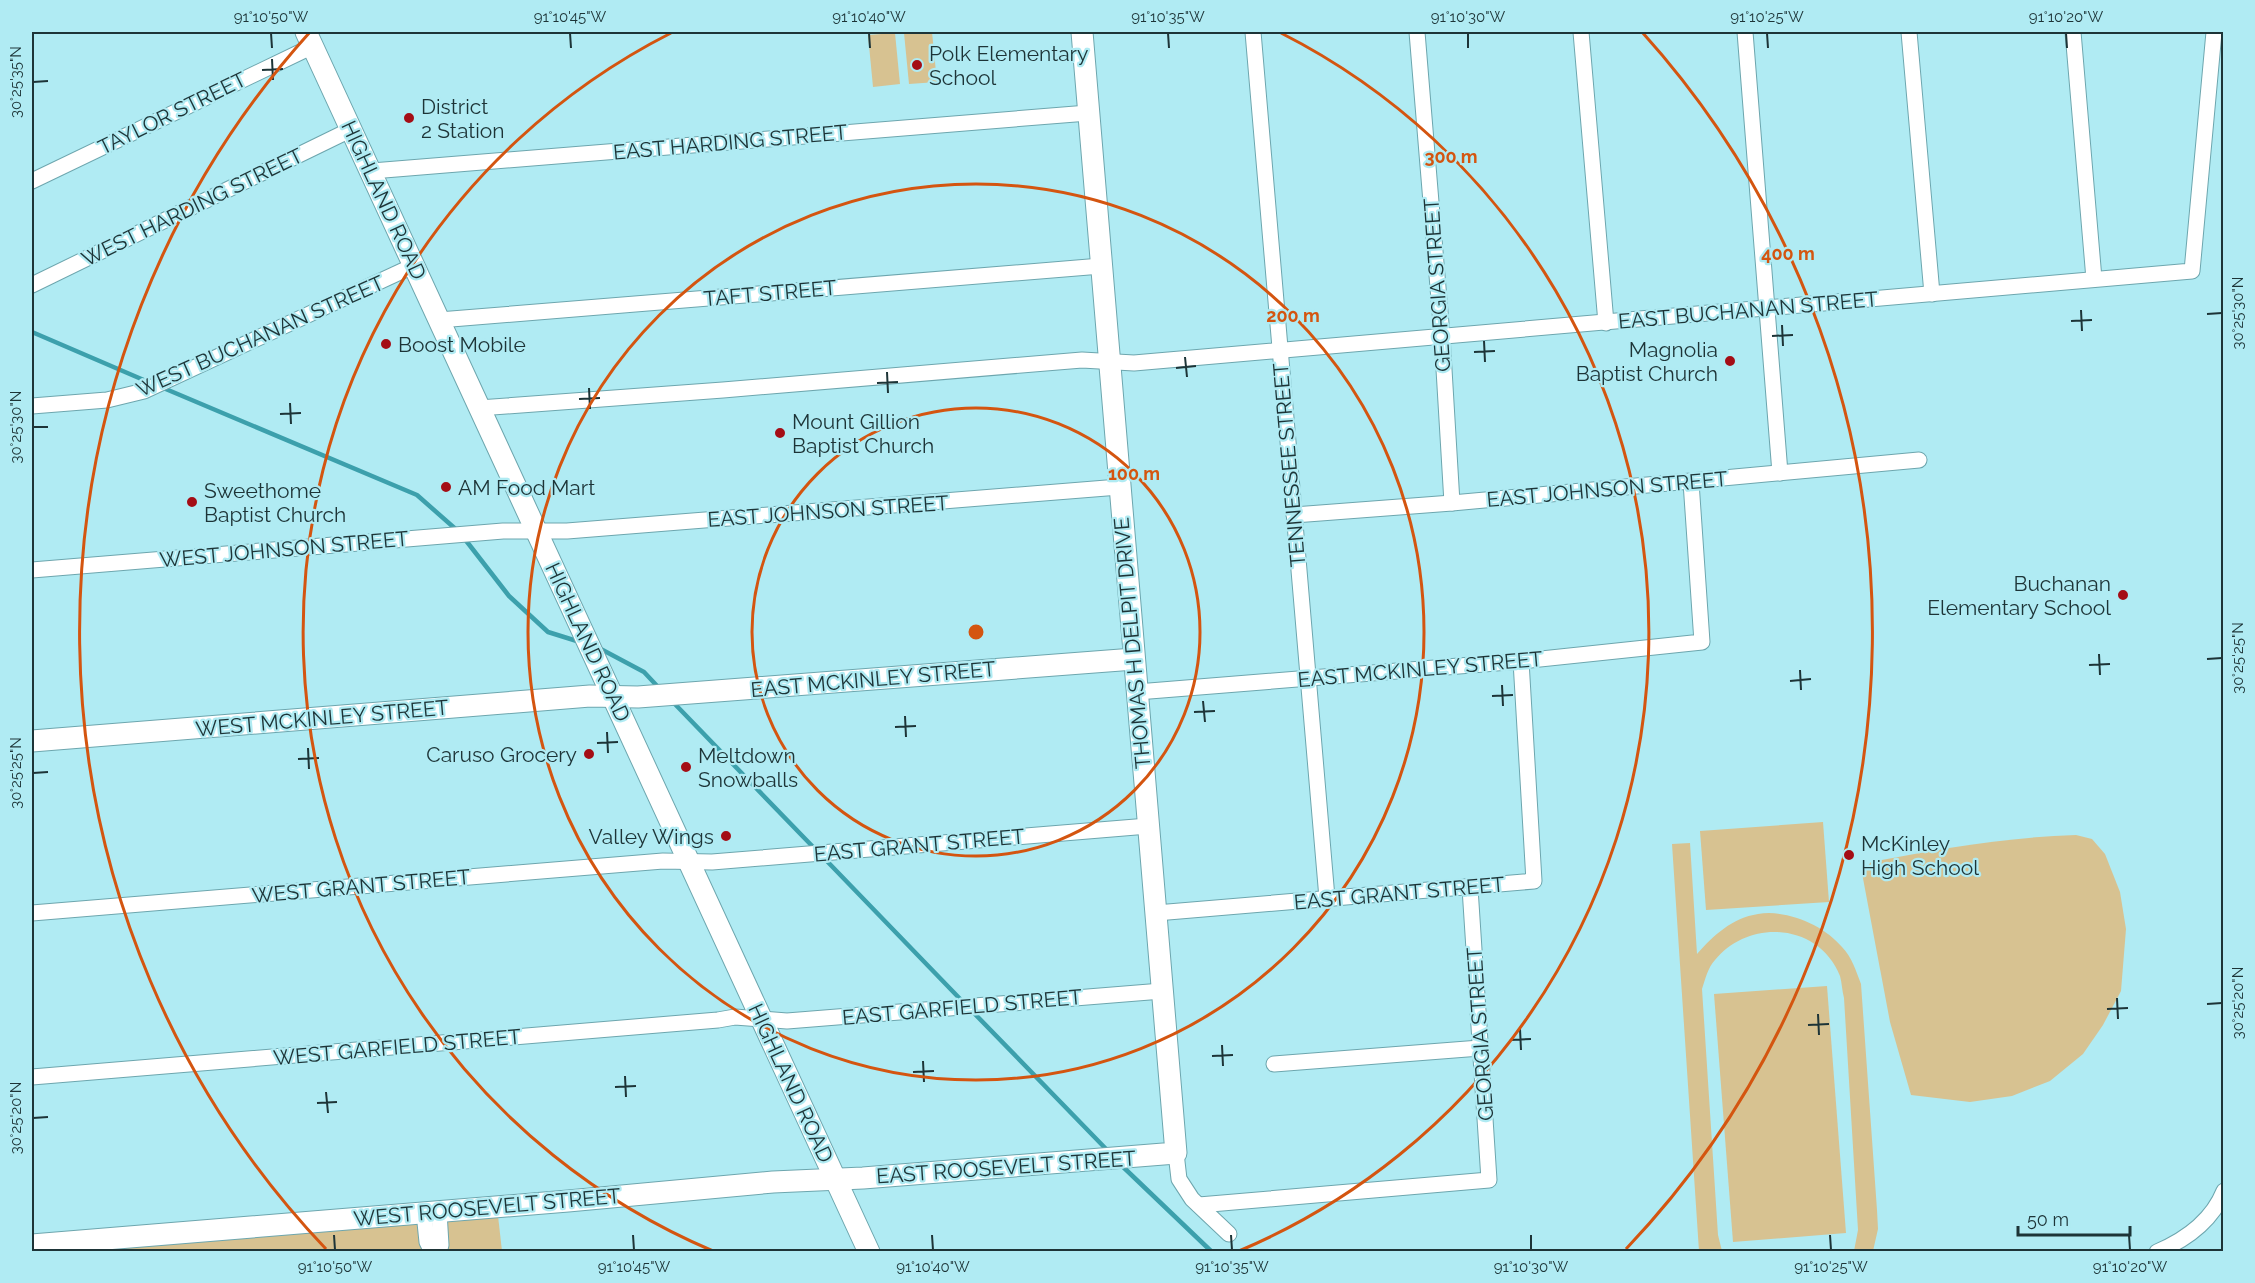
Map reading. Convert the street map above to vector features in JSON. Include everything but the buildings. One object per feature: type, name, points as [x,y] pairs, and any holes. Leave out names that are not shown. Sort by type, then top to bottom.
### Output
[{"type":"street","name":"THOMAS H DELPIT DRIVE","points":[[1082,32],[1179,1179],[1192,1199],[1229,1234]]},
{"type":"street","name":"TENNESSEE STREET","points":[[1253,32],[1327,898]]},
{"type":"street","name":"GEORGIA STREET","points":[[1417,32],[1442,336],[1452,503]]},
{"type":"street","points":[[1581,32],[1606,323]]},
{"type":"street","points":[[1744,32],[1780,473]]},
{"type":"street","points":[[1909,32],[1932,294]]},
{"type":"street","points":[[2073,32],[2094,279]]},
{"type":"street","name":"EAST BUCHANAN STREET","points":[[479,408],[1082,360],[1134,363],[2192,271],[2214,32]]},
{"type":"street","name":"HIGHLAND ROAD","points":[[310,39],[869,1251]]},
{"type":"street","name":"TAYLOR STREET","points":[[32,181],[310,39]]},
{"type":"street","name":"EAST HARDING STREET","points":[[372,171],[1088,113]]},
{"type":"street","name":"WEST HARDING STREET","points":[[32,285],[352,129]]},
{"type":"street","name":"WEST BUCHANAN STREET","points":[[32,406],[106,400],[144,391],[415,265]]},
{"type":"street","name":"TAFT STREET","points":[[439,320],[1101,266]]},
{"type":"street","name":"EAST JOHNSON STREET","points":[[1294,515],[1691,482],[1919,460]]},
{"type":"street","name":"EAST MCKINLEY STREET","points":[[1137,692],[1521,661],[1702,642],[1691,482]]},
{"type":"street","name":"EAST JOHNSON STREET","points":[[536,531],[613,527],[1119,487]]},
{"type":"street","name":"WEST JOHNSON STREET","points":[[32,570],[503,531],[536,531]]},
{"type":"street","name":"EAST MCKINLEY STREET","points":[[609,688],[642,697],[1134,659]]},
{"type":"street","name":"EAST GRANT STREET","points":[[1156,914],[1534,881],[1521,661]]},
{"type":"street","name":"WEST MCKINLEY STREET","points":[[32,741],[578,696],[609,688]]},
{"type":"street","name":"EAST GRANT STREET","points":[[690,862],[843,852],[1148,826]]},
{"type":"street","name":"WEST GRANT STREET","points":[[32,913],[663,861],[690,862]]},
{"type":"street","name":"GEORGIA STREET","points":[[1199,1205],[1489,1180],[1470,888]]},
{"type":"street","name":"EAST GARFIELD STREET","points":[[762,1019],[794,1020],[1162,991]]},
{"type":"street","name":"WEST GARFIELD STREET","points":[[32,1077],[735,1017],[762,1019]]},
{"type":"street","points":[[1274,1064],[1480,1048]]},
{"type":"street","name":"EAST ROOSEVELT STREET","points":[[835,1179],[1176,1153]]},
{"type":"street","name":"WEST ROOSEVELT STREET","points":[[32,1245],[773,1182],[835,1179]]},
{"type":"street","points":[[2157,1251],[2194,1230],[2211,1214],[2223,1191]]},
{"type":"street","points":[[431,1212],[428,1242],[432,1251]]},
{"type":"street","points":[[431,1212],[441,1245],[439,1251]]},
{"type":"shaded area","points":[[932,32],[937,82],[909,84],[904,33]]},
{"type":"shaded area","points":[[895,33],[900,84],[873,87],[868,35]]},
{"type":"shaded area","points":[[1823,822],[1829,902],[1706,910],[1700,831]]},
{"type":"shaded area","points":[[2076,835],[2092,839],[2105,854],[2120,892],[2126,929],[2121,991],[2103,1025],[2083,1054],[2050,1081],[2012,1096],[1970,1102],[1911,1095],[1890,1022],[1862,873],[1871,862],[1973,844]]},
{"type":"shaded area","points":[[1690,843],[1697,954],[1732,923],[1749,916],[1769,913],[1804,920],[1825,932],[1845,951],[1853,964],[1861,984],[1877,1210],[1878,1229],[1873,1251],[1854,1251],[1858,1230],[1844,998],[1840,976],[1830,958],[1816,945],[1782,932],[1746,937],[1729,946],[1713,963],[1702,989],[1718,1235],[1722,1251],[1699,1251],[1672,844]]},
{"type":"shaded area","points":[[1827,986],[1846,1233],[1733,1242],[1714,994]]},
{"type":"shaded area","points":[[497,1207],[502,1251],[32,1252]]},
{"type":"waterway","points":[[32,332],[153,384]]},
{"type":"waterway","points":[[161,387],[417,495],[459,532]]},
{"type":"waterway","points":[[464,538],[509,596],[548,632],[580,642]]},
{"type":"waterway","points":[[597,647],[644,672],[659,688]]},
{"type":"waterway","points":[[671,700],[816,850]]},
{"type":"waterway","points":[[822,856],[964,1003]]},
{"type":"waterway","points":[[972,1011],[1108,1151]]},
{"type":"waterway","points":[[1120,1164],[1212,1252]]},
{"type":"place","name":"Polk Elementary School","points":[[917,65]]},
{"type":"place","name":"District 2 Station","points":[[409,118]]},
{"type":"place","name":"Boost Mobile","points":[[386,344]]},
{"type":"place","name":"Magnolia Baptist Church","points":[[1730,361]]},
{"type":"place","name":"Mount Gillion Baptist Church","points":[[780,433]]},
{"type":"place","name":"AM Food Mart","points":[[446,487]]},
{"type":"place","name":"Sweethome Baptist Church","points":[[192,502]]},
{"type":"place","name":"Buchanan Elementary School","points":[[2123,595]]},
{"type":"place","name":"Caruso Grocery","points":[[589,754]]},
{"type":"place","name":"Meltdown Snowballs","points":[[686,767]]},
{"type":"place","name":"Valley Wings","points":[[726,836]]},
{"type":"place","name":"McKinley High School","points":[[1849,855]]}]
